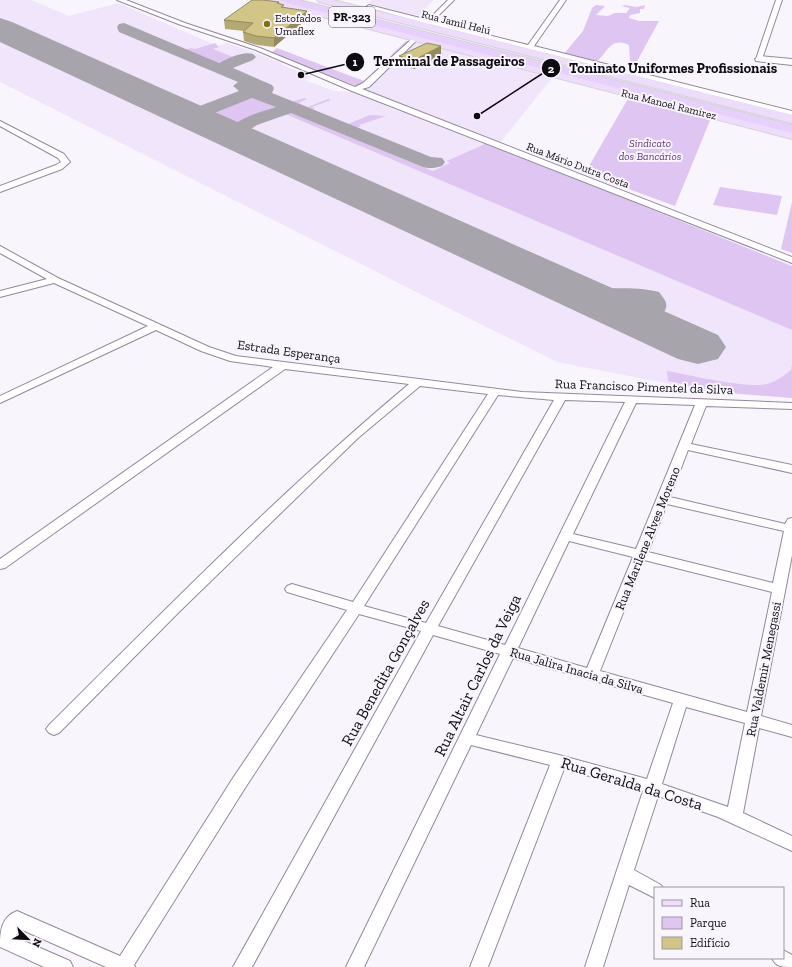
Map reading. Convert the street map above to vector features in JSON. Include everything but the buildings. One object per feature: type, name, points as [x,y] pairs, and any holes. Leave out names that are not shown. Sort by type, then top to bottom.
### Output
[{"type":"highway","name":"PR-323","points":[[287,0],[792,129]]},
{"type":"highway","name":"PR-323","points":[[300,0],[369,12],[792,125]]},
{"type":"highway","points":[[316,0],[369,12]]},
{"type":"highway","points":[[591,78],[666,103]]},
{"type":"main road","name":"Rua Manoel Ramirez","points":[[268,0],[792,135]]},
{"type":"main road","name":"Rua Jamil Helú","points":[[322,0],[422,23],[548,58],[792,119]]},
{"type":"street","name":"Rua Mário Dutra Costa","points":[[120,0],[176,22],[258,49],[289,63],[792,260]]},
{"type":"street","points":[[422,23],[451,0]]},
{"type":"street","points":[[529,48],[563,0]]},
{"type":"street","points":[[759,57],[778,0]]},
{"type":"street","points":[[422,23],[429,11]]},
{"type":"street","points":[[369,12],[529,48],[792,113]]},
{"type":"street","points":[[355,89],[366,85],[416,38]]},
{"type":"street","points":[[759,57],[792,59]]},
{"type":"street","points":[[759,57],[792,62]]},
{"type":"street","points":[[0,123],[61,156],[66,162],[59,167],[0,189]]},
{"type":"street","name":"Estrada Esperança","points":[[0,249],[55,280],[205,348],[234,359],[495,392]]},
{"type":"street","points":[[0,294],[55,280]]},
{"type":"street","points":[[0,400],[157,326]]},
{"type":"street","points":[[0,565],[283,365]]},
{"type":"street","points":[[54,729],[175,608],[354,436],[418,382]]},
{"type":"street","points":[[64,967],[3,940],[17,919],[124,967],[239,783],[356,608],[495,392]]},
{"type":"street","name":"Rua Francisco Pimentel da Silva","points":[[495,392],[522,395],[792,406]]},
{"type":"street","name":"Rua Benedita Gonçalves","points":[[242,967],[430,629],[562,396]]},
{"type":"street","name":"Rua Altair Carlos da Veiga","points":[[354,967],[632,399]]},
{"type":"street","name":"Rua Marilene Alves Moreno","points":[[592,674],[702,402]]},
{"type":"street","points":[[684,446],[792,469]]},
{"type":"street","points":[[662,499],[791,526]]},
{"type":"street","name":"Rua Valdemir Menegassi","points":[[734,816],[791,526]]},
{"type":"street","points":[[564,536],[778,589]]},
{"type":"street","name":"Rua Jalira Inacia da Silva","points":[[292,589],[792,731]]},
{"type":"street","points":[[594,967],[654,788],[681,700]]},
{"type":"street","name":"Rua Geralda da Costa","points":[[466,738],[559,761],[654,788],[734,816],[792,844]]},
{"type":"street","points":[[479,967],[559,761]]},
{"type":"street","points":[[625,874],[654,889]]},
{"type":"street","points":[[783,959],[792,964]]},
{"type":"shaded area","points":[[0,0],[31,0],[69,16],[118,3],[218,46],[227,43],[283,63],[282,65],[311,77],[305,80],[334,91],[356,92],[400,112],[404,111],[487,143],[470,150],[792,302],[792,398],[716,393],[557,362],[436,302],[0,82]]},
{"type":"shaded area","points":[[372,0],[434,0],[418,16],[368,3]]},
{"type":"shaded area","points":[[417,41],[552,78],[500,143],[364,90]]},
{"type":"green space","points":[[596,5],[605,6],[596,15],[608,16],[615,13],[626,13],[630,8],[621,6],[625,5],[636,7],[645,5],[644,9],[640,9],[640,13],[630,15],[629,18],[639,21],[659,21],[635,65],[633,65],[630,61],[629,45],[623,43],[613,44],[596,62],[563,55],[583,31],[592,8]]},
{"type":"green space","points":[[406,41],[411,41],[365,84],[357,86],[271,53],[277,48],[364,81]]},
{"type":"green space","points":[[215,43],[219,47],[213,49],[233,57],[215,64],[182,51],[191,48],[195,49]]},
{"type":"green space","name":"Sindicato dos Bancários","points":[[629,97],[711,118],[675,206],[585,173]]},
{"type":"green space","points":[[254,98],[266,99],[285,107],[234,126],[218,119],[213,115],[215,111],[225,105]]},
{"type":"green space","points":[[304,98],[307,99],[299,103],[308,107],[328,99],[331,100],[312,107],[315,109],[308,111],[288,103]]},
{"type":"green space","points":[[289,111],[433,171],[450,163],[447,161],[487,143],[792,266],[792,330],[283,113]]},
{"type":"green space","points":[[370,115],[386,116],[359,125],[361,126],[352,130],[343,126]]},
{"type":"green space","points":[[720,187],[782,196],[777,215],[713,205]]},
{"type":"green space","points":[[792,202],[792,253],[781,249]]},
{"type":"green space","points":[[792,364],[792,398],[719,392],[668,381],[667,371],[718,381],[758,385],[770,383],[779,378],[791,370]]},
{"type":"taxiway","points":[[124,27],[124,29],[223,70]]},
{"type":"taxiway","points":[[223,70],[225,66],[248,57]]},
{"type":"taxiway","points":[[223,70],[266,88],[266,90]]},
{"type":"taxiway","points":[[202,121],[199,116],[203,111],[253,92],[241,86]]},
{"type":"taxiway","points":[[247,88],[258,91],[252,93],[260,94],[292,107]]},
{"type":"taxiway","points":[[233,135],[237,130],[251,122],[292,107]]},
{"type":"taxiway","points":[[292,107],[429,163],[436,162]]},
{"type":"taxiway","points":[[580,293],[589,295],[633,294],[651,297],[655,303],[655,309],[639,320]]},
{"type":"runway","points":[[0,29],[698,347]]},
{"type":"place","name":"Estofados Umaflex","points":[[267,24]]},
{"type":"place","name":"Terminal de Passageiros","points":[[301,75]]},
{"type":"place","name":"Toninato Uniformes Profissionais","points":[[477,116]]}]
